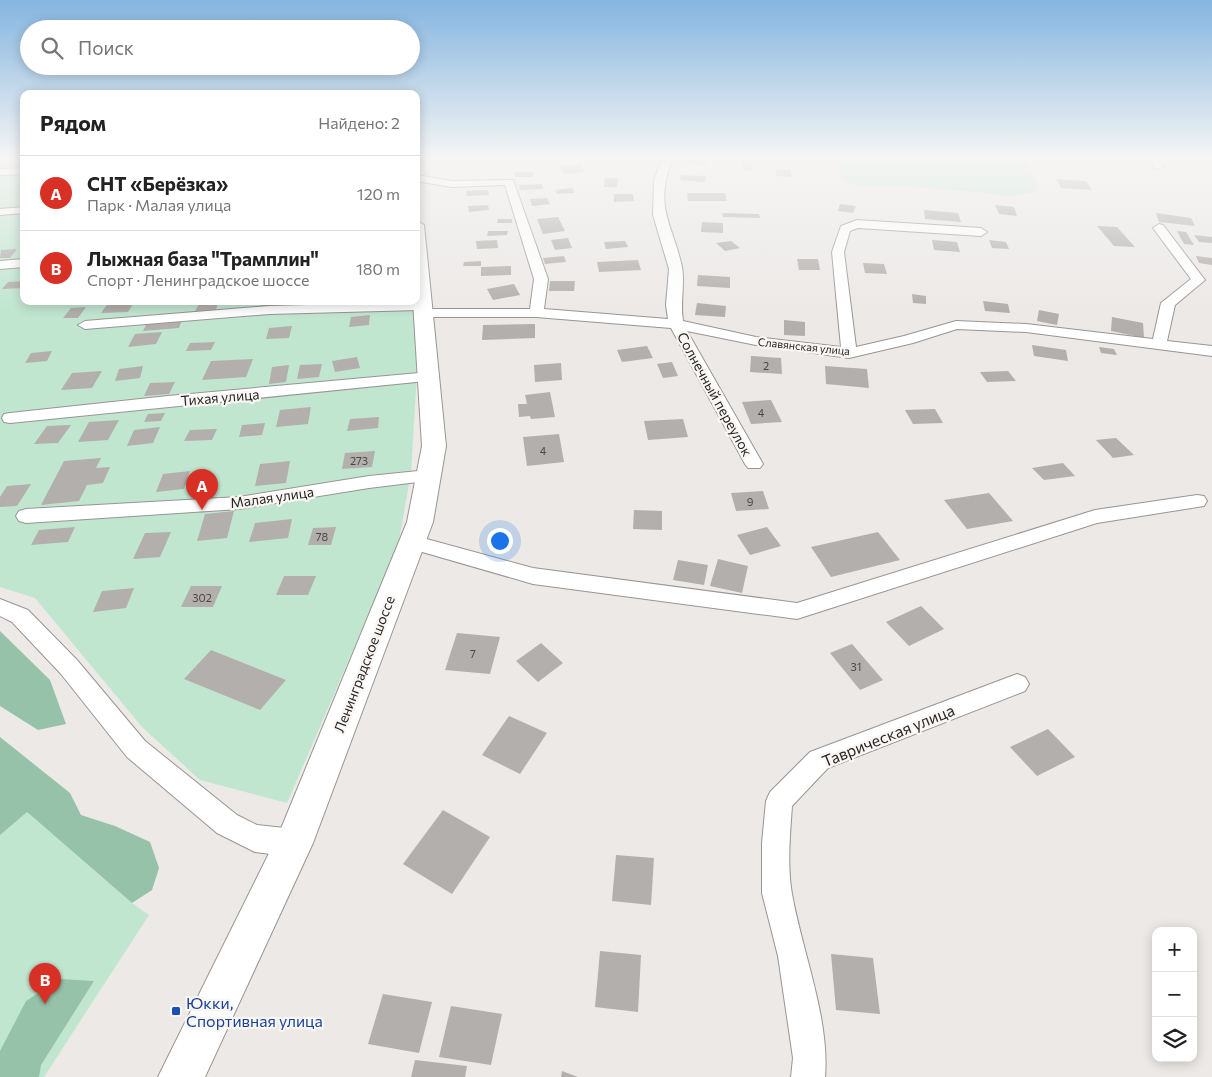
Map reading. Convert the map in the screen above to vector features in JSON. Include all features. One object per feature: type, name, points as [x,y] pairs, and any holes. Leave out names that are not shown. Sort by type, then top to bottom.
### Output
[{"type":"main road","name":"Ленинградское шоссе","points":[[181,1077],[294,843],[420,522],[434,446],[430,377],[420,274]]},
{"type":"street","points":[[518,209],[541,279],[536,313]]},
{"type":"street","points":[[659,209],[659,215],[676,269],[673,304],[676,324]]},
{"type":"street","points":[[0,212],[20,210]]},
{"type":"street","points":[[849,353],[838,252],[845,229],[857,224],[981,232]]},
{"type":"street","points":[[1159,228],[1198,280],[1168,303],[1159,346]]},
{"type":"street","points":[[0,265],[20,263]]},
{"type":"street","name":"Славянская улица","points":[[85,324],[269,310],[423,310],[536,313],[676,324],[756,341],[849,353],[908,340],[956,325],[1026,328],[1159,346],[1212,351]]},
{"type":"street","name":"Солнечный переулок","points":[[676,324],[754,464]]},
{"type":"street","name":"Тихая улица","points":[[10,418],[115,404],[181,401],[430,377]]},
{"type":"street","name":"Малая улица","points":[[26,516],[239,503],[369,482],[428,476]]},
{"type":"street","points":[[412,542],[533,576],[797,611],[1095,517],[1197,501]]},
{"type":"street","points":[[0,607],[20,616],[69,667],[136,749],[227,824],[255,838],[294,843]]},
{"type":"street","name":"Таврическая улица","points":[[808,1077],[810,1058],[794,956],[777,894],[776,843],[779,801],[820,760],[1017,684]]},
{"type":"green space","points":[[0,209],[20,209],[20,305],[413,305],[417,373],[411,473],[398,546],[287,803],[200,780],[142,727],[35,598],[0,587]]},
{"type":"green space","points":[[0,631],[50,680],[66,724],[38,730],[0,706]]},
{"type":"green space","points":[[0,737],[70,793],[81,815],[115,826],[150,842],[159,868],[152,890],[132,903],[27,812],[0,835]]},
{"type":"green space","points":[[0,789],[132,903],[149,915],[44,1077],[0,1077]]},
{"type":"green space","points":[[60,979],[94,981],[41,1065],[39,1077],[0,1077],[0,1051],[26,1001]]},
{"type":"building","points":[[469,209],[489,210],[469,212]]},
{"type":"building","points":[[838,209],[855,209],[853,213],[838,211]]},
{"type":"building","points":[[997,209],[1015,209],[1017,216],[999,214]]},
{"type":"building","points":[[924,210],[958,213],[961,222],[925,219]]},
{"type":"building","points":[[722,213],[759,214],[760,218],[723,217]]},
{"type":"building","points":[[1156,213],[1191,218],[1195,226],[1159,222]]},
{"type":"building","points":[[558,217],[565,231],[543,234],[537,219]]},
{"type":"building","points":[[498,219],[512,219],[512,223],[497,223]]},
{"type":"building","points":[[702,222],[723,223],[723,233],[701,232]]},
{"type":"building","points":[[1097,226],[1117,227],[1135,247],[1114,246]]},
{"type":"building","points":[[488,231],[508,231],[507,235],[487,236]]},
{"type":"building","points":[[1177,231],[1186,232],[1194,245],[1184,244]]},
{"type":"building","points":[[1194,235],[1212,237],[1212,243],[1199,242]]},
{"type":"building","points":[[568,238],[572,248],[555,250],[551,240]]},
{"type":"building","points":[[497,240],[498,248],[477,249],[476,241]]},
{"type":"building","points":[[932,240],[957,242],[960,252],[934,250]]},
{"type":"building","points":[[989,240],[1006,242],[1009,249],[992,248]]},
{"type":"building","points":[[625,241],[628,247],[606,249],[604,242]]},
{"type":"building","points":[[731,241],[740,248],[725,251],[716,243]]},
{"type":"building","points":[[17,249],[10,258],[0,258],[1,250]]},
{"type":"building","points":[[564,256],[566,262],[545,264],[543,258]]},
{"type":"building","points":[[1196,256],[1212,258],[1212,265],[1199,263]]},
{"type":"building","points":[[797,259],[818,259],[820,270],[799,270]]},
{"type":"building","points":[[638,260],[641,270],[599,272],[597,262]]},
{"type":"building","points":[[481,261],[481,266],[463,266],[464,262]]},
{"type":"building","points":[[863,263],[884,264],[887,274],[865,273]]},
{"type":"building","points":[[511,266],[511,275],[481,276],[481,267]]},
{"type":"building","points":[[698,275],[730,277],[730,288],[697,286]]},
{"type":"building","points":[[20,281],[20,288],[2,289],[8,282]]},
{"type":"building","points":[[550,281],[575,281],[574,291],[549,291]]},
{"type":"building","points":[[514,284],[520,295],[493,300],[487,289]]},
{"type":"building","points":[[912,294],[926,296],[926,304],[913,303]]},
{"type":"building","points":[[983,301],[1008,304],[1010,313],[985,311]]},
{"type":"building","points":[[697,303],[726,306],[725,317],[695,315]]},
{"type":"building","points":[[107,305],[132,305],[128,312],[101,313]]},
{"type":"building","points":[[198,305],[217,305],[216,310],[195,311]]},
{"type":"building","points":[[261,305],[281,305],[281,306],[260,307]]},
{"type":"building","points":[[86,307],[78,318],[63,318],[71,308]]},
{"type":"building","points":[[1039,310],[1059,314],[1057,325],[1037,321]]},
{"type":"building","points":[[370,315],[369,325],[349,327],[351,317]]},
{"type":"building","points":[[1112,317],[1143,323],[1144,338],[1111,331]]},
{"type":"building","points":[[182,320],[179,328],[143,331],[147,323]]},
{"type":"building","points":[[784,320],[805,322],[805,336],[784,335]]},
{"type":"building","points":[[535,324],[535,338],[482,340],[483,325]]},
{"type":"building","points":[[292,326],[289,338],[266,339],[269,328]]},
{"type":"building","points":[[162,332],[156,344],[128,347],[135,334]]},
{"type":"building","points":[[215,342],[211,350],[186,351],[190,343]]},
{"type":"building","points":[[1032,345],[1066,350],[1068,361],[1034,356]]},
{"type":"building","points":[[647,346],[653,358],[622,362],[617,350]]},
{"type":"building","points":[[1099,347],[1114,349],[1117,355],[1101,353]]},
{"type":"building","points":[[52,351],[47,361],[25,363],[31,353]]},
{"type":"building","points":[[751,356],[781,358],[782,374],[750,372]]},
{"type":"building","points":[[357,357],[360,368],[335,372],[332,361]]},
{"type":"building","points":[[253,359],[246,377],[202,380],[211,361]]},
{"type":"building","points":[[672,362],[678,376],[663,378],[657,364]]},
{"type":"building","points":[[561,363],[562,380],[535,382],[534,365]]},
{"type":"building","points":[[322,364],[319,377],[297,379],[300,365]]},
{"type":"building","points":[[289,365],[286,382],[269,384],[272,367]]},
{"type":"building","points":[[143,366],[140,378],[115,381],[119,369]]},
{"type":"building","points":[[825,366],[867,369],[869,388],[826,384]]},
{"type":"building","points":[[102,371],[92,388],[61,390],[72,373]]},
{"type":"building","points":[[1008,371],[1016,381],[987,382],[980,372]]},
{"type":"building","points":[[175,382],[169,394],[144,396],[150,383]]},
{"type":"building","points":[[550,392],[555,417],[531,419],[530,416],[519,417],[518,404],[527,404],[525,395]]},
{"type":"building","points":[[771,400],[782,422],[751,424],[742,402]]},
{"type":"building","points":[[311,407],[308,424],[276,427],[280,410]]},
{"type":"building","points":[[935,409],[943,423],[913,424],[905,410]]},
{"type":"building","points":[[165,413],[161,421],[144,422],[148,414]]},
{"type":"building","points":[[379,417],[378,428],[347,431],[350,419]]},
{"type":"building","points":[[683,419],[688,437],[648,440],[644,421]]},
{"type":"building","points":[[119,420],[108,440],[78,442],[89,422]]},
{"type":"building","points":[[265,423],[262,435],[239,437],[242,425]]},
{"type":"building","points":[[71,425],[58,443],[34,444],[47,426]]},
{"type":"building","points":[[160,427],[153,443],[127,446],[134,430]]},
{"type":"building","points":[[217,429],[212,440],[184,441],[190,430]]},
{"type":"building","points":[[559,434],[564,462],[527,466],[523,437]]},
{"type":"building","points":[[1116,438],[1134,455],[1113,458],[1096,440]]},
{"type":"building","points":[[375,451],[372,467],[342,469],[345,453]]},
{"type":"building","points":[[101,458],[96,468],[110,467],[103,483],[87,485],[79,501],[41,505],[64,461]]},
{"type":"building","points":[[290,461],[286,483],[255,486],[260,464]]},
{"type":"building","points":[[1063,463],[1075,476],[1044,480],[1032,468]]},
{"type":"building","points":[[190,471],[184,489],[156,492],[163,474]]},
{"type":"building","points":[[31,484],[17,506],[0,507],[0,497],[7,486]]},
{"type":"building","points":[[763,491],[769,509],[736,511],[731,493]]},
{"type":"building","points":[[989,493],[1013,521],[967,529],[944,500]]},
{"type":"building","points":[[634,510],[662,511],[662,530],[633,529]]},
{"type":"building","points":[[234,511],[227,538],[197,541],[205,514]]},
{"type":"building","points":[[292,519],[288,538],[249,542],[255,523]]},
{"type":"building","points":[[75,527],[68,542],[31,545],[39,530]]},
{"type":"building","points":[[336,527],[331,545],[308,545],[313,528]]},
{"type":"building","points":[[767,527],[781,546],[750,555],[737,535]]},
{"type":"building","points":[[171,532],[160,557],[133,559],[145,533]]},
{"type":"building","points":[[878,532],[900,560],[831,577],[811,547]]},
{"type":"building","points":[[718,559],[748,566],[742,593],[710,586]]},
{"type":"building","points":[[678,560],[708,565],[704,585],[673,580]]},
{"type":"building","points":[[284,576],[316,576],[308,595],[276,595]]},
{"type":"building","points":[[191,586],[222,586],[213,607],[181,607]]},
{"type":"building","points":[[134,588],[126,608],[93,612],[102,591]]},
{"type":"building","points":[[921,606],[944,629],[909,646],[886,622]]},
{"type":"building","points":[[457,633],[500,637],[490,674],[445,670]]},
{"type":"building","points":[[541,643],[563,663],[538,682],[516,661]]},
{"type":"building","points":[[852,644],[883,680],[860,690],[830,653]]},
{"type":"building","points":[[211,650],[286,680],[260,710],[184,679]]},
{"type":"building","points":[[509,716],[547,733],[520,774],[482,755]]},
{"type":"building","points":[[1048,729],[1075,757],[1037,776],[1010,747]]},
{"type":"building","points":[[443,810],[490,837],[452,894],[403,864]]},
{"type":"building","points":[[616,855],[654,858],[651,905],[612,901]]},
{"type":"building","points":[[600,951],[641,955],[638,1012],[595,1007]]},
{"type":"building","points":[[831,954],[873,958],[880,1014],[836,1010]]},
{"type":"building","points":[[383,994],[432,1002],[419,1053],[368,1044]]},
{"type":"building","points":[[451,1006],[502,1014],[491,1065],[439,1057]]},
{"type":"building","points":[[415,1060],[467,1066],[465,1077],[411,1077]]},
{"type":"building","points":[[562,1071],[578,1077],[561,1077]]},
{"type":"place","name":"СНТ «Берёзка»","points":[[202,510]]},
{"type":"place","name":"Лыжная база \"Трамплин\"","points":[[45,1004]]},
{"type":"place","name":"Юкки, Спортивная улица","points":[[176,1011]]}]
